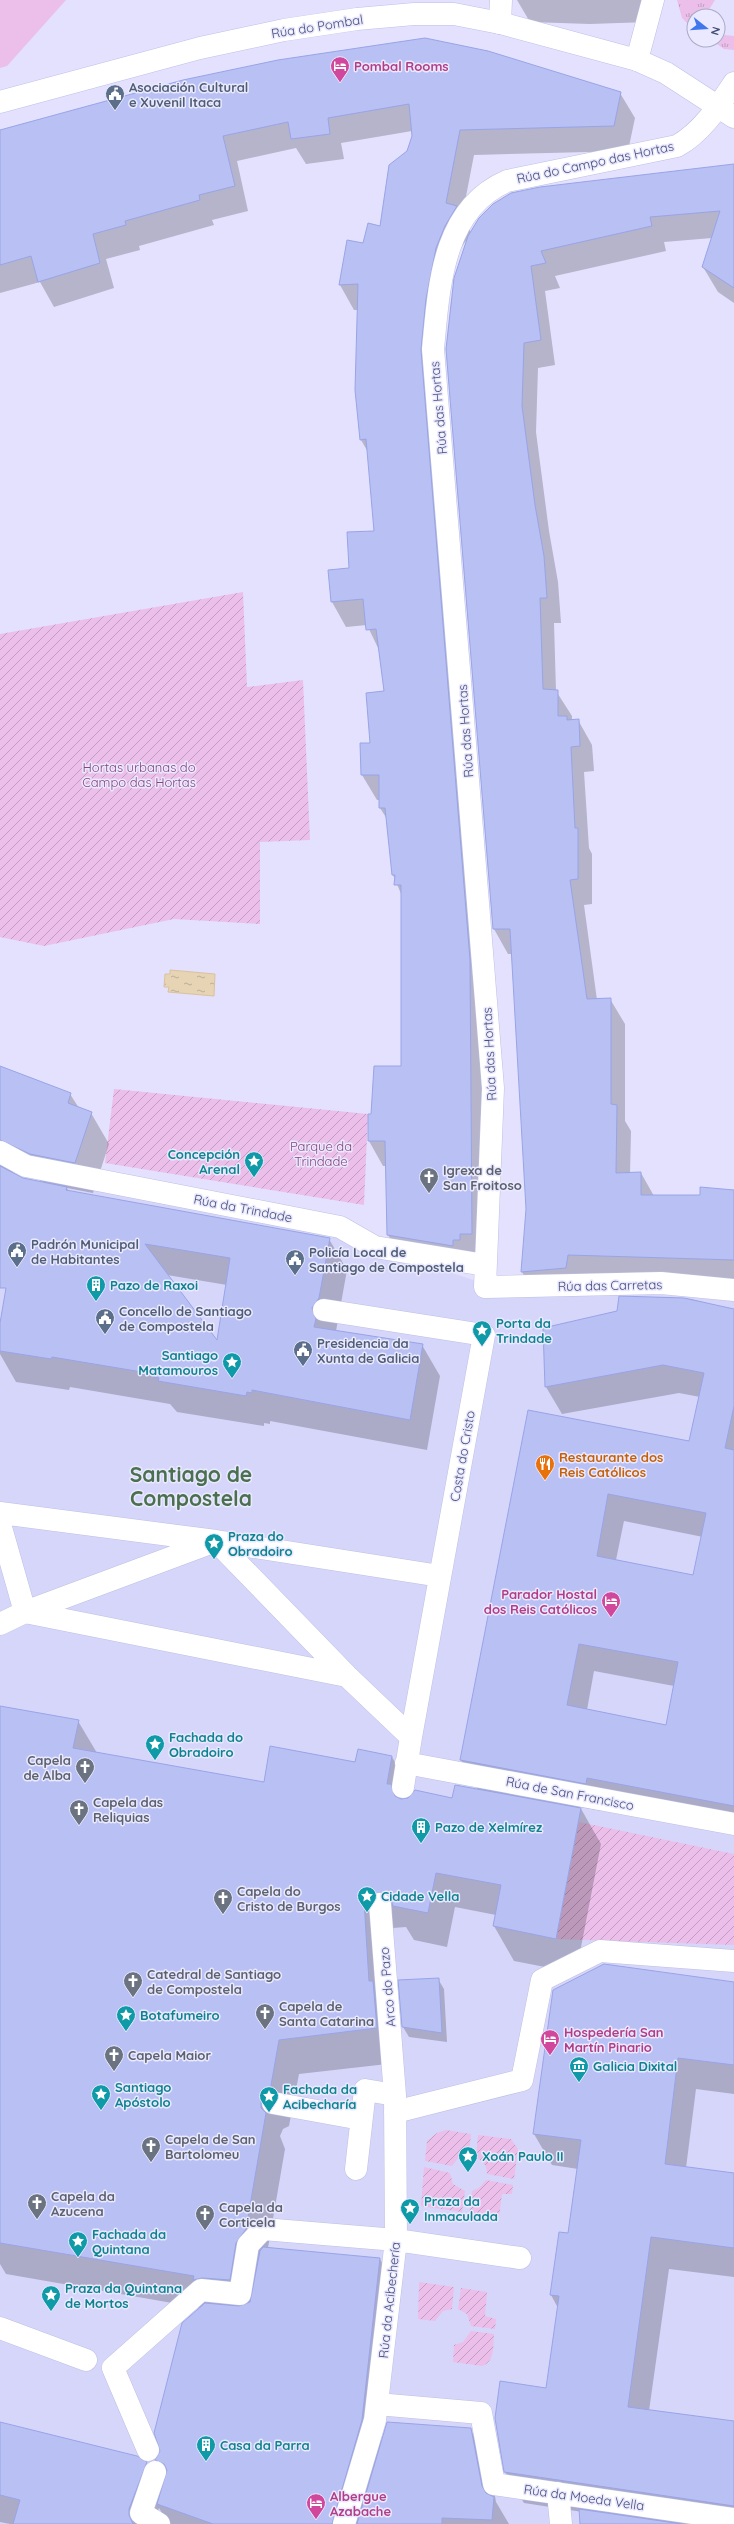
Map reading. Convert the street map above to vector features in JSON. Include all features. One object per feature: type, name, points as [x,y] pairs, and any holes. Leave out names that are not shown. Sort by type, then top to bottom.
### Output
[{"type":"street","points":[[500,23],[502,0]]},
{"type":"street","points":[[637,60],[653,0]]},
{"type":"street","name":"Rúa do Pombal","points":[[0,102],[200,48],[343,21],[414,14],[446,14],[500,23],[637,60],[666,73],[726,112]]},
{"type":"street","name":"Rúa do Campo das Hortas","points":[[489,189],[508,181],[658,152],[677,146],[691,138],[698,131],[726,112],[734,83]]},
{"type":"street","name":"Rúa das Hortas","points":[[485,1287],[493,1088],[433,349],[439,290],[453,236],[464,216],[489,189]]},
{"type":"street","name":"Rúa da Trindade","points":[[0,1152],[26,1166],[340,1227],[375,1247],[485,1265]]},
{"type":"street","name":"Rúa das Carretas","points":[[485,1287],[661,1283],[734,1290]]},
{"type":"street","name":"Costa do Cristo","points":[[324,1310],[484,1335],[402,1787]]},
{"type":"street","points":[[0,1513],[216,1541],[440,1576]]},
{"type":"street","points":[[0,1524],[25,1612]]},
{"type":"street","points":[[0,1624],[25,1612],[216,1541]]},
{"type":"street","points":[[216,1541],[347,1676],[411,1737]]},
{"type":"street","points":[[25,1612],[347,1676]]},
{"type":"street","name":"Rúa de San Francisco","points":[[406,1763],[734,1824]]},
{"type":"street","name":"Arco do Pazo","points":[[380,1904],[394,2071]]},
{"type":"street","points":[[273,2103],[385,2115],[522,2080],[542,1980],[600,1951],[734,1961]]},
{"type":"street","name":"Rúa da Acibechería","points":[[344,2524],[375,2420],[396,2240],[380,2161],[385,2115],[394,2071]]},
{"type":"street","points":[[380,2161],[385,2115]]},
{"type":"street","points":[[148,2450],[113,2368],[200,2290],[240,2294],[248,2246],[263,2229],[396,2240],[520,2258]]},
{"type":"street","points":[[0,2328],[86,2360]]},
{"type":"street","name":"Rúa da Moeda Vella","points":[[377,2404],[481,2413],[494,2484],[558,2493],[687,2518],[734,2519]]},
{"type":"street","points":[[155,2472],[141,2513],[159,2524]]},
{"type":"street","points":[[558,2493],[561,2524]]},
{"type":"shaded area","name":"Cidade Vella","points":[[0,1157],[327,1231],[512,1293],[618,1291],[734,1301],[734,2524],[0,2524]]},
{"type":"green space","points":[[0,0],[66,0],[7,66],[0,68]]},
{"type":"green space","points":[[677,0],[715,0],[710,8],[686,8],[686,22],[682,18]]},
{"type":"green space","points":[[726,35],[734,36],[734,50],[723,48],[726,48]]},
{"type":"green space","name":"Hortas urbanas do Campo das Hortas","points":[[243,592],[247,687],[303,680],[310,840],[260,842],[260,924],[174,919],[44,946],[0,937],[0,634]]},
{"type":"green space","name":"Parque da Trindade","points":[[114,1089],[368,1114],[364,1205],[105,1163]]},
{"type":"green space","points":[[579,1822],[734,1854],[734,1945],[556,1939]]},
{"type":"green space","points":[[446,2130],[471,2134],[469,2154],[459,2157],[452,2166],[425,2161],[427,2141],[437,2133]]},
{"type":"green space","points":[[478,2135],[511,2139],[518,2149],[514,2179],[487,2174],[486,2166],[476,2156]]},
{"type":"green space","points":[[424,2167],[450,2173],[453,2184],[465,2191],[462,2212],[421,2206]]},
{"type":"green space","points":[[486,2180],[513,2185],[512,2194],[502,2194],[499,2218],[469,2214],[472,2191],[479,2188]]},
{"type":"green space","points":[[419,2282],[454,2287],[452,2309],[443,2311],[435,2321],[418,2319]]},
{"type":"green space","points":[[461,2288],[487,2292],[485,2316],[496,2319],[495,2329],[471,2326],[467,2314],[458,2309]]},
{"type":"green space","points":[[471,2331],[494,2334],[491,2357],[486,2364],[482,2366],[453,2362],[454,2345],[463,2342]]},
{"type":"water","points":[[170,970],[215,974],[214,996],[168,992],[169,987],[164,987],[165,974],[170,974]]},
{"type":"building","points":[[425,38],[488,51],[621,92],[614,126],[460,130],[446,203],[457,206],[445,226],[436,248],[426,299],[421,350],[470,960],[472,1234],[460,1234],[460,1240],[453,1240],[453,1246],[387,1235],[385,1141],[368,1141],[368,1114],[371,1114],[374,1066],[401,1066],[401,885],[394,885],[395,875],[392,875],[385,808],[379,808],[379,775],[361,775],[360,743],[370,743],[366,693],[384,691],[376,629],[366,630],[363,599],[331,602],[328,570],[349,568],[347,532],[374,531],[366,439],[360,440],[355,390],[358,284],[339,285],[347,240],[363,243],[368,223],[380,226],[389,165],[407,151],[412,136],[409,104],[328,118],[330,134],[291,139],[288,122],[223,136],[235,186],[199,195],[200,200],[125,221],[126,225],[93,234],[100,263],[38,282],[31,256],[0,265],[0,130],[183,80],[278,60]]},
{"type":"building","points":[[734,164],[734,288],[702,267],[720,211],[650,217],[652,226],[541,251],[546,263],[531,266],[541,340],[524,343],[522,406],[535,505],[544,556],[547,598],[540,598],[543,689],[558,690],[558,716],[567,716],[567,720],[579,719],[580,746],[571,747],[575,828],[578,828],[578,879],[570,880],[587,999],[611,998],[611,1104],[617,1105],[616,1173],[641,1172],[641,1195],[700,1195],[700,1187],[734,1190],[734,1260],[568,1255],[566,1268],[521,1272],[526,1209],[510,929],[493,929],[446,349],[454,278],[468,236],[479,218],[493,204],[511,193],[540,187]]},
{"type":"building","points":[[0,1066],[71,1093],[68,1103],[92,1112],[75,1163],[30,1154],[0,1140]]},
{"type":"building","name":"Pazo de Raxoi","points":[[0,1166],[23,1178],[67,1187],[66,1190],[330,1238],[319,1298],[312,1308],[316,1319],[314,1327],[423,1344],[410,1420],[252,1390],[252,1393],[247,1392],[246,1396],[158,1381],[159,1378],[153,1377],[154,1374],[52,1357],[51,1359],[0,1351],[0,1323],[6,1288],[0,1288]],"holes":[[[145,1244],[230,1258],[217,1340]]]},
{"type":"building","name":"Parador Hostal dos Reis Católicos","points":[[619,1296],[684,1298],[734,1309],[734,1406],[725,1448],[734,1450],[734,1806],[587,1778],[586,1784],[460,1760],[528,1410],[689,1441],[704,1373],[663,1365],[545,1387],[543,1328],[617,1311]],"holes":[[[608,1494],[706,1513],[693,1575],[597,1556]],[[579,1644],[678,1662],[666,1725],[567,1705]]]},
{"type":"building","name":"Catedral de Santiago de Compostela","points":[[0,1706],[79,1720],[73,1748],[264,1782],[270,1746],[355,1762],[358,1749],[392,1756],[387,1784],[391,1784],[395,1796],[401,1799],[408,1798],[415,1790],[452,1798],[455,1785],[581,1808],[556,1939],[493,1926],[501,1885],[436,1873],[428,1913],[393,1906],[390,1897],[385,1893],[373,1894],[368,1901],[364,1901],[369,1981],[373,1981],[377,2028],[279,2040],[270,2091],[264,2095],[261,2100],[261,2108],[266,2113],[246,2229],[236,2243],[230,2280],[202,2278],[193,2280],[194,2276],[0,2243]]},
{"type":"building","points":[[604,1964],[734,1982],[734,2065],[678,2058],[665,2164],[734,2173],[734,2248],[651,2237],[628,2407],[734,2421],[734,2506],[504,2472],[495,2418],[500,2381],[546,2388],[559,2296],[550,2295],[559,2232],[568,2233],[581,2140],[533,2134],[553,1990]]},
{"type":"building","points":[[439,1978],[442,2033],[402,2027],[398,1980]]},
{"type":"building","points":[[263,2247],[380,2258],[362,2420],[332,2524],[213,2524],[157,2504],[167,2470],[164,2464],[155,2460],[160,2451],[154,2433],[182,2323],[205,2303],[239,2306],[250,2302],[260,2251]]},
{"type":"building","points":[[0,2422],[137,2456],[147,2462],[129,2509],[129,2515],[133,2524],[13,2524],[20,2500],[0,2495]]},
{"type":"building","points":[[387,2422],[471,2428],[482,2486],[486,2493],[494,2497],[492,2520],[442,2518],[442,2524],[357,2524]]},
{"type":"building","points":[[579,2509],[682,2524],[580,2524]]},
{"type":"place","name":"Pombal Rooms","points":[[340,83]]},
{"type":"place","name":"Asociación Cultural e Xuvenil Itaca","points":[[115,111]]},
{"type":"place","name":"Concepción Arenal","points":[[254,1178]]},
{"type":"place","name":"Igrexa de San Froitoso","points":[[429,1194]]},
{"type":"place","name":"Padrón Municipal de Habitantes","points":[[17,1268]]},
{"type":"place","name":"Policía Local de Santiago de Compostela","points":[[295,1276]]},
{"type":"place","name":"Pazo de Raxoi","points":[[96,1302]]},
{"type":"place","name":"Concello de Santiago de Compostela","points":[[105,1335]]},
{"type":"place","name":"Porta da Trindade","points":[[482,1347]]},
{"type":"place","name":"Presidencia da Xunta de Galicia","points":[[303,1367]]},
{"type":"place","name":"Santiago Matamouros","points":[[232,1379]]},
{"type":"place","name":"Restaurante dos Reis Católicos","points":[[545,1481]]},
{"type":"place","name":"Praza do Obradoiro","points":[[214,1560]]},
{"type":"place","name":"Parador Hostal dos Reis Católicos","points":[[611,1618]]},
{"type":"place","name":"Fachada do Obradoiro","points":[[155,1761]]},
{"type":"place","name":"Capela de Alba","points":[[85,1784]]},
{"type":"place","name":"Capela das Reliquias","points":[[79,1826]]},
{"type":"place","name":"Pazo de Xelmírez","points":[[421,1844]]},
{"type":"place","name":"Cidade Vella","points":[[367,1913]]},
{"type":"place","name":"Capela do Cristo de Burgos","points":[[223,1915]]},
{"type":"place","name":"Catedral de Santiago de Compostela","points":[[133,1998]]},
{"type":"place","name":"Capela de Santa Catarina","points":[[265,2030]]},
{"type":"place","name":"Botafumeiro","points":[[126,2032]]},
{"type":"place","name":"Hospedería San Martín Pinario","points":[[550,2056]]},
{"type":"place","name":"Capela Maior","points":[[114,2072]]},
{"type":"place","name":"Galicia Dixital","points":[[579,2083]]},
{"type":"place","name":"Santiago Apóstolo","points":[[101,2111]]},
{"type":"place","name":"Fachada da Acibecharía","points":[[269,2113]]},
{"type":"place","name":"Capela de San Bartolomeu","points":[[151,2163]]},
{"type":"place","name":"Xoán Paulo II","points":[[468,2173]]},
{"type":"place","name":"Capela da Azucena","points":[[37,2220]]},
{"type":"place","name":"Praza da Inmaculada","points":[[410,2225]]},
{"type":"place","name":"Capela da Corticela","points":[[205,2231]]},
{"type":"place","name":"Fachada da Quintana","points":[[78,2258]]},
{"type":"place","name":"Praza da Quintana de Mortos","points":[[51,2312]]},
{"type":"place","name":"Casa da Parra","points":[[206,2462]]},
{"type":"place","name":"Albergue Azabache","points":[[316,2520]]},
{"type":"district","name":"Santiago de Compostela","points":[[191,1486]]}]
